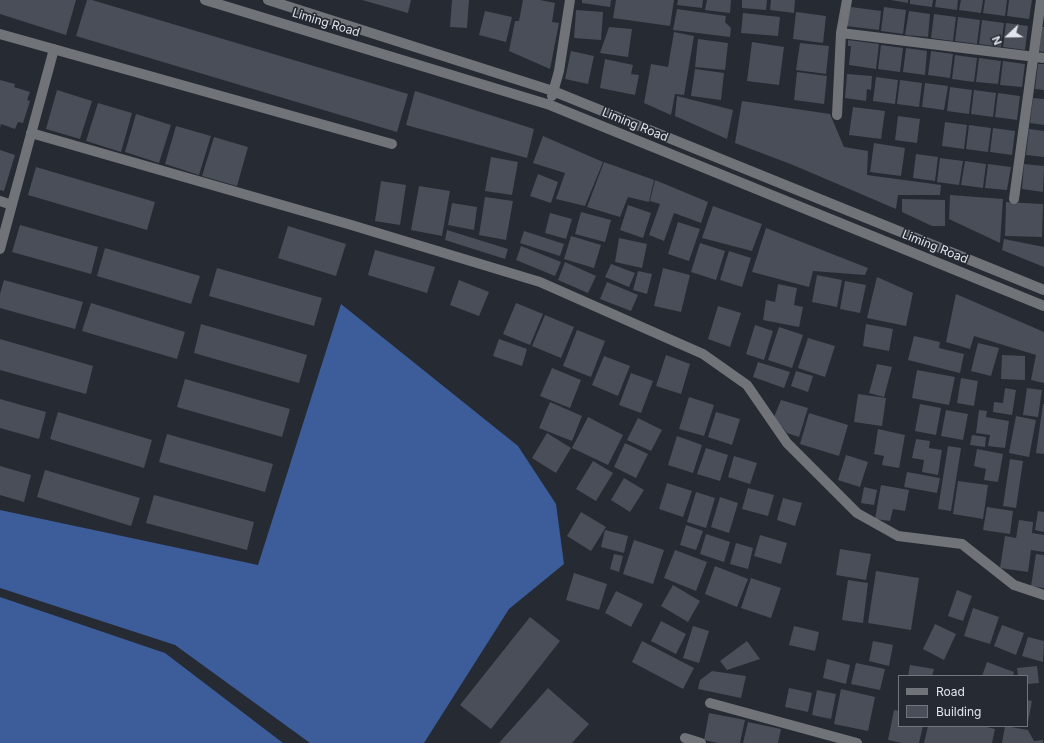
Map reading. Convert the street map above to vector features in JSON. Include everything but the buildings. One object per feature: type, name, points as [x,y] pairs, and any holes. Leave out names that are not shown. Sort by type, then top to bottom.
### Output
[{"type":"street","name":"Liming Road","points":[[205,0],[550,104],[1044,306]]},
{"type":"street","name":"Liming Road","points":[[268,0],[553,91],[1044,290]]},
{"type":"street","points":[[550,104],[559,71],[570,0]]},
{"type":"street","points":[[837,115],[841,33],[847,0]]},
{"type":"street","points":[[1014,199],[1041,0]]},
{"type":"street","points":[[841,33],[1044,58]]},
{"type":"street","points":[[0,34],[392,144]]},
{"type":"street","points":[[0,249],[54,49]]},
{"type":"street","points":[[31,133],[348,224],[540,282],[702,354],[747,385],[787,443],[857,513],[898,536],[962,544],[1014,585],[1044,595]]},
{"type":"street","points":[[0,201],[12,205]]},
{"type":"street","points":[[710,703],[857,743]]},
{"type":"street","points":[[685,738],[700,743]]},
{"type":"shaded area","points":[[341,304],[518,446],[556,504],[564,564],[509,609],[424,743],[310,743],[175,645],[0,588],[0,510],[258,565]]},
{"type":"shaded area","points":[[0,597],[165,653],[283,743],[0,743]]}]
